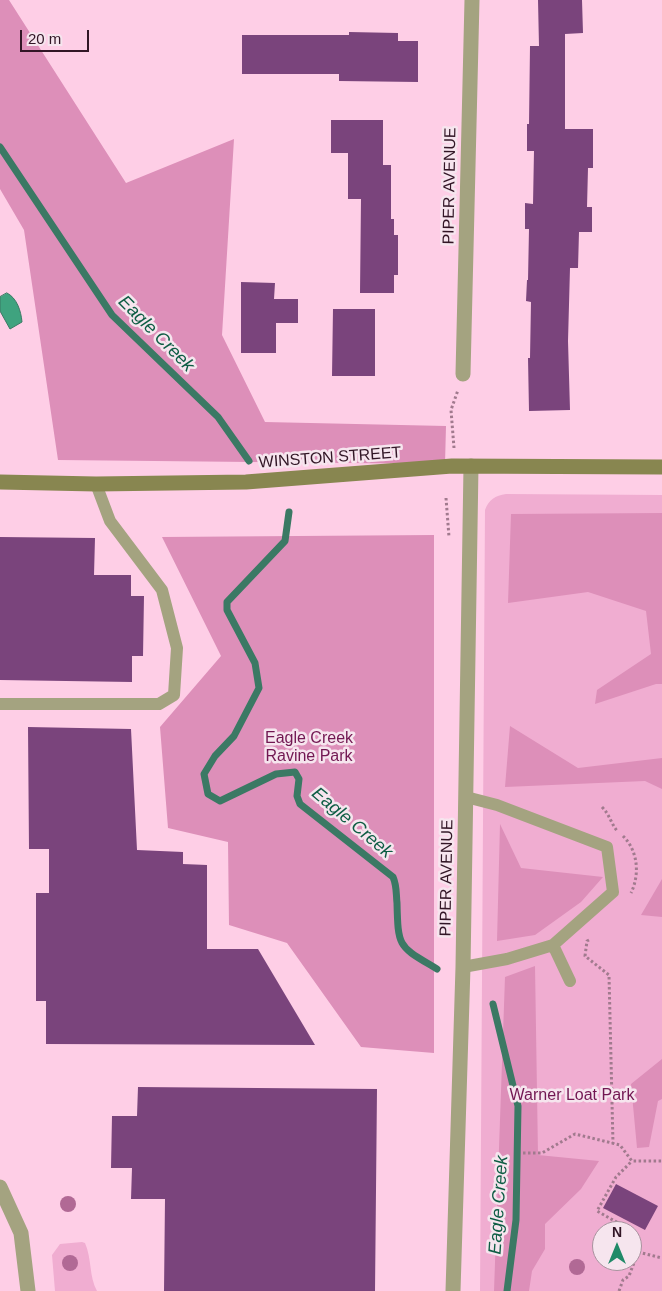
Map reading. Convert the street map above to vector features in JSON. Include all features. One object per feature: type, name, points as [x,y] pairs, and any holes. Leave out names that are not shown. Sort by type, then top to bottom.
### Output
[{"type":"street","name":"PIPER AVENUE","points":[[463,374],[472,0]]},
{"type":"street","name":"PIPER AVENUE","points":[[453,1291],[463,967],[471,466]]},
{"type":"street","name":"WINSTON STREET","points":[[0,482],[96,484],[246,482],[471,466],[662,467]]},
{"type":"street","points":[[0,1187],[21,1233],[28,1291]]},
{"type":"lane","points":[[0,704],[158,704],[174,695],[177,648],[162,590],[110,521],[96,484]]},
{"type":"lane","points":[[463,967],[506,959],[554,944],[613,892],[607,847],[497,805],[466,797]]},
{"type":"lane","points":[[554,944],[570,981]]},
{"type":"path","points":[[455,453],[451,410],[463,374]]},
{"type":"path","points":[[602,807],[608,813],[612,826],[630,844],[634,853],[636,871],[634,887],[630,895]]},
{"type":"path","points":[[594,935],[587,942],[585,956],[609,975],[613,1144]]},
{"type":"path","points":[[523,1153],[542,1153],[575,1134],[620,1145],[632,1161]]},
{"type":"path","points":[[615,1221],[597,1210],[616,1177],[632,1161],[662,1161]]},
{"type":"path","points":[[642,1253],[662,1258]]},
{"type":"path","points":[[619,1291],[623,1280],[629,1276],[631,1271]]},
{"type":"green space","points":[[0,0],[9,0],[126,183],[234,139],[222,335],[265,422],[446,426],[445,464],[58,460],[24,230],[0,189]]},
{"type":"green space","name":"Warner Loat Park","points":[[506,494],[662,495],[662,1291],[480,1291],[485,510],[496,497]]},
{"type":"green space","points":[[662,513],[662,684],[656,684],[595,704],[597,690],[651,654],[646,611],[588,592],[508,603],[511,514]]},
{"type":"green space","name":"Eagle Creek Ravine Park","points":[[434,535],[434,1053],[361,1047],[287,943],[229,925],[228,842],[168,828],[160,727],[221,656],[162,537]]},
{"type":"green space","points":[[510,726],[578,768],[662,758],[662,789],[645,781],[505,787]]},
{"type":"green space","points":[[500,824],[521,868],[603,877],[581,902],[535,935],[497,941]]},
{"type":"green space","points":[[662,879],[662,917],[641,915]]},
{"type":"green space","points":[[535,966],[538,1155],[599,1161],[581,1189],[545,1224],[545,1249],[532,1271],[529,1291],[494,1291],[505,977]]},
{"type":"green space","points":[[662,1059],[662,1099],[658,1101],[649,1147],[637,1148],[631,1084]]},
{"type":"green space","points":[[85,1243],[89,1255],[94,1286],[97,1291],[55,1291],[52,1255],[60,1244]]},
{"type":"shaded area","points":[[7,293],[18,305],[22,322],[10,329],[0,311],[0,297]]},
{"type":"building","points":[[538,0],[582,0],[583,33],[565,34],[565,129],[593,129],[593,168],[588,168],[587,207],[592,207],[592,232],[579,232],[578,268],[570,268],[568,341],[570,410],[529,411],[528,358],[530,358],[531,302],[526,301],[529,229],[525,229],[525,203],[533,204],[534,151],[527,151],[527,124],[529,124],[530,46],[539,46]]},
{"type":"building","points":[[349,32],[398,33],[398,41],[418,41],[418,82],[339,81],[339,74],[242,74],[242,35],[349,35]]},
{"type":"building","points":[[331,120],[383,120],[383,165],[391,165],[391,219],[394,219],[394,235],[398,235],[398,275],[394,275],[394,293],[360,293],[361,199],[348,199],[348,153],[331,153]]},
{"type":"building","points":[[241,282],[275,283],[274,299],[298,299],[298,323],[276,323],[276,353],[241,353]]},
{"type":"building","points":[[333,309],[375,309],[375,376],[332,376]]},
{"type":"building","points":[[0,537],[95,538],[94,575],[131,575],[131,596],[144,596],[143,656],[132,656],[132,682],[0,680]]},
{"type":"building","points":[[28,727],[131,729],[137,850],[183,852],[183,864],[207,865],[207,949],[258,949],[315,1045],[46,1044],[46,1001],[36,1001],[36,893],[49,893],[49,849],[29,849]]},
{"type":"building","points":[[138,1087],[377,1089],[375,1291],[164,1291],[165,1199],[131,1199],[132,1168],[111,1168],[112,1116],[137,1116]]},
{"type":"building","points":[[616,1184],[658,1206],[645,1230],[642,1228],[642,1221],[628,1221],[603,1208]]},
{"type":"waterway","name":"Eagle Creek","points":[[0,147],[112,315],[218,417],[249,461]]},
{"type":"waterway","name":"Eagle Creek","points":[[289,512],[285,541],[227,602],[227,610],[255,663],[259,688],[234,736],[215,756],[204,774],[208,794],[220,801],[276,774],[295,772],[299,779],[297,796],[300,804],[393,877],[396,890],[398,929],[403,945],[437,969]]},
{"type":"waterway","name":"Eagle Creek","points":[[493,1004],[518,1106],[516,1220],[507,1291]]}]
